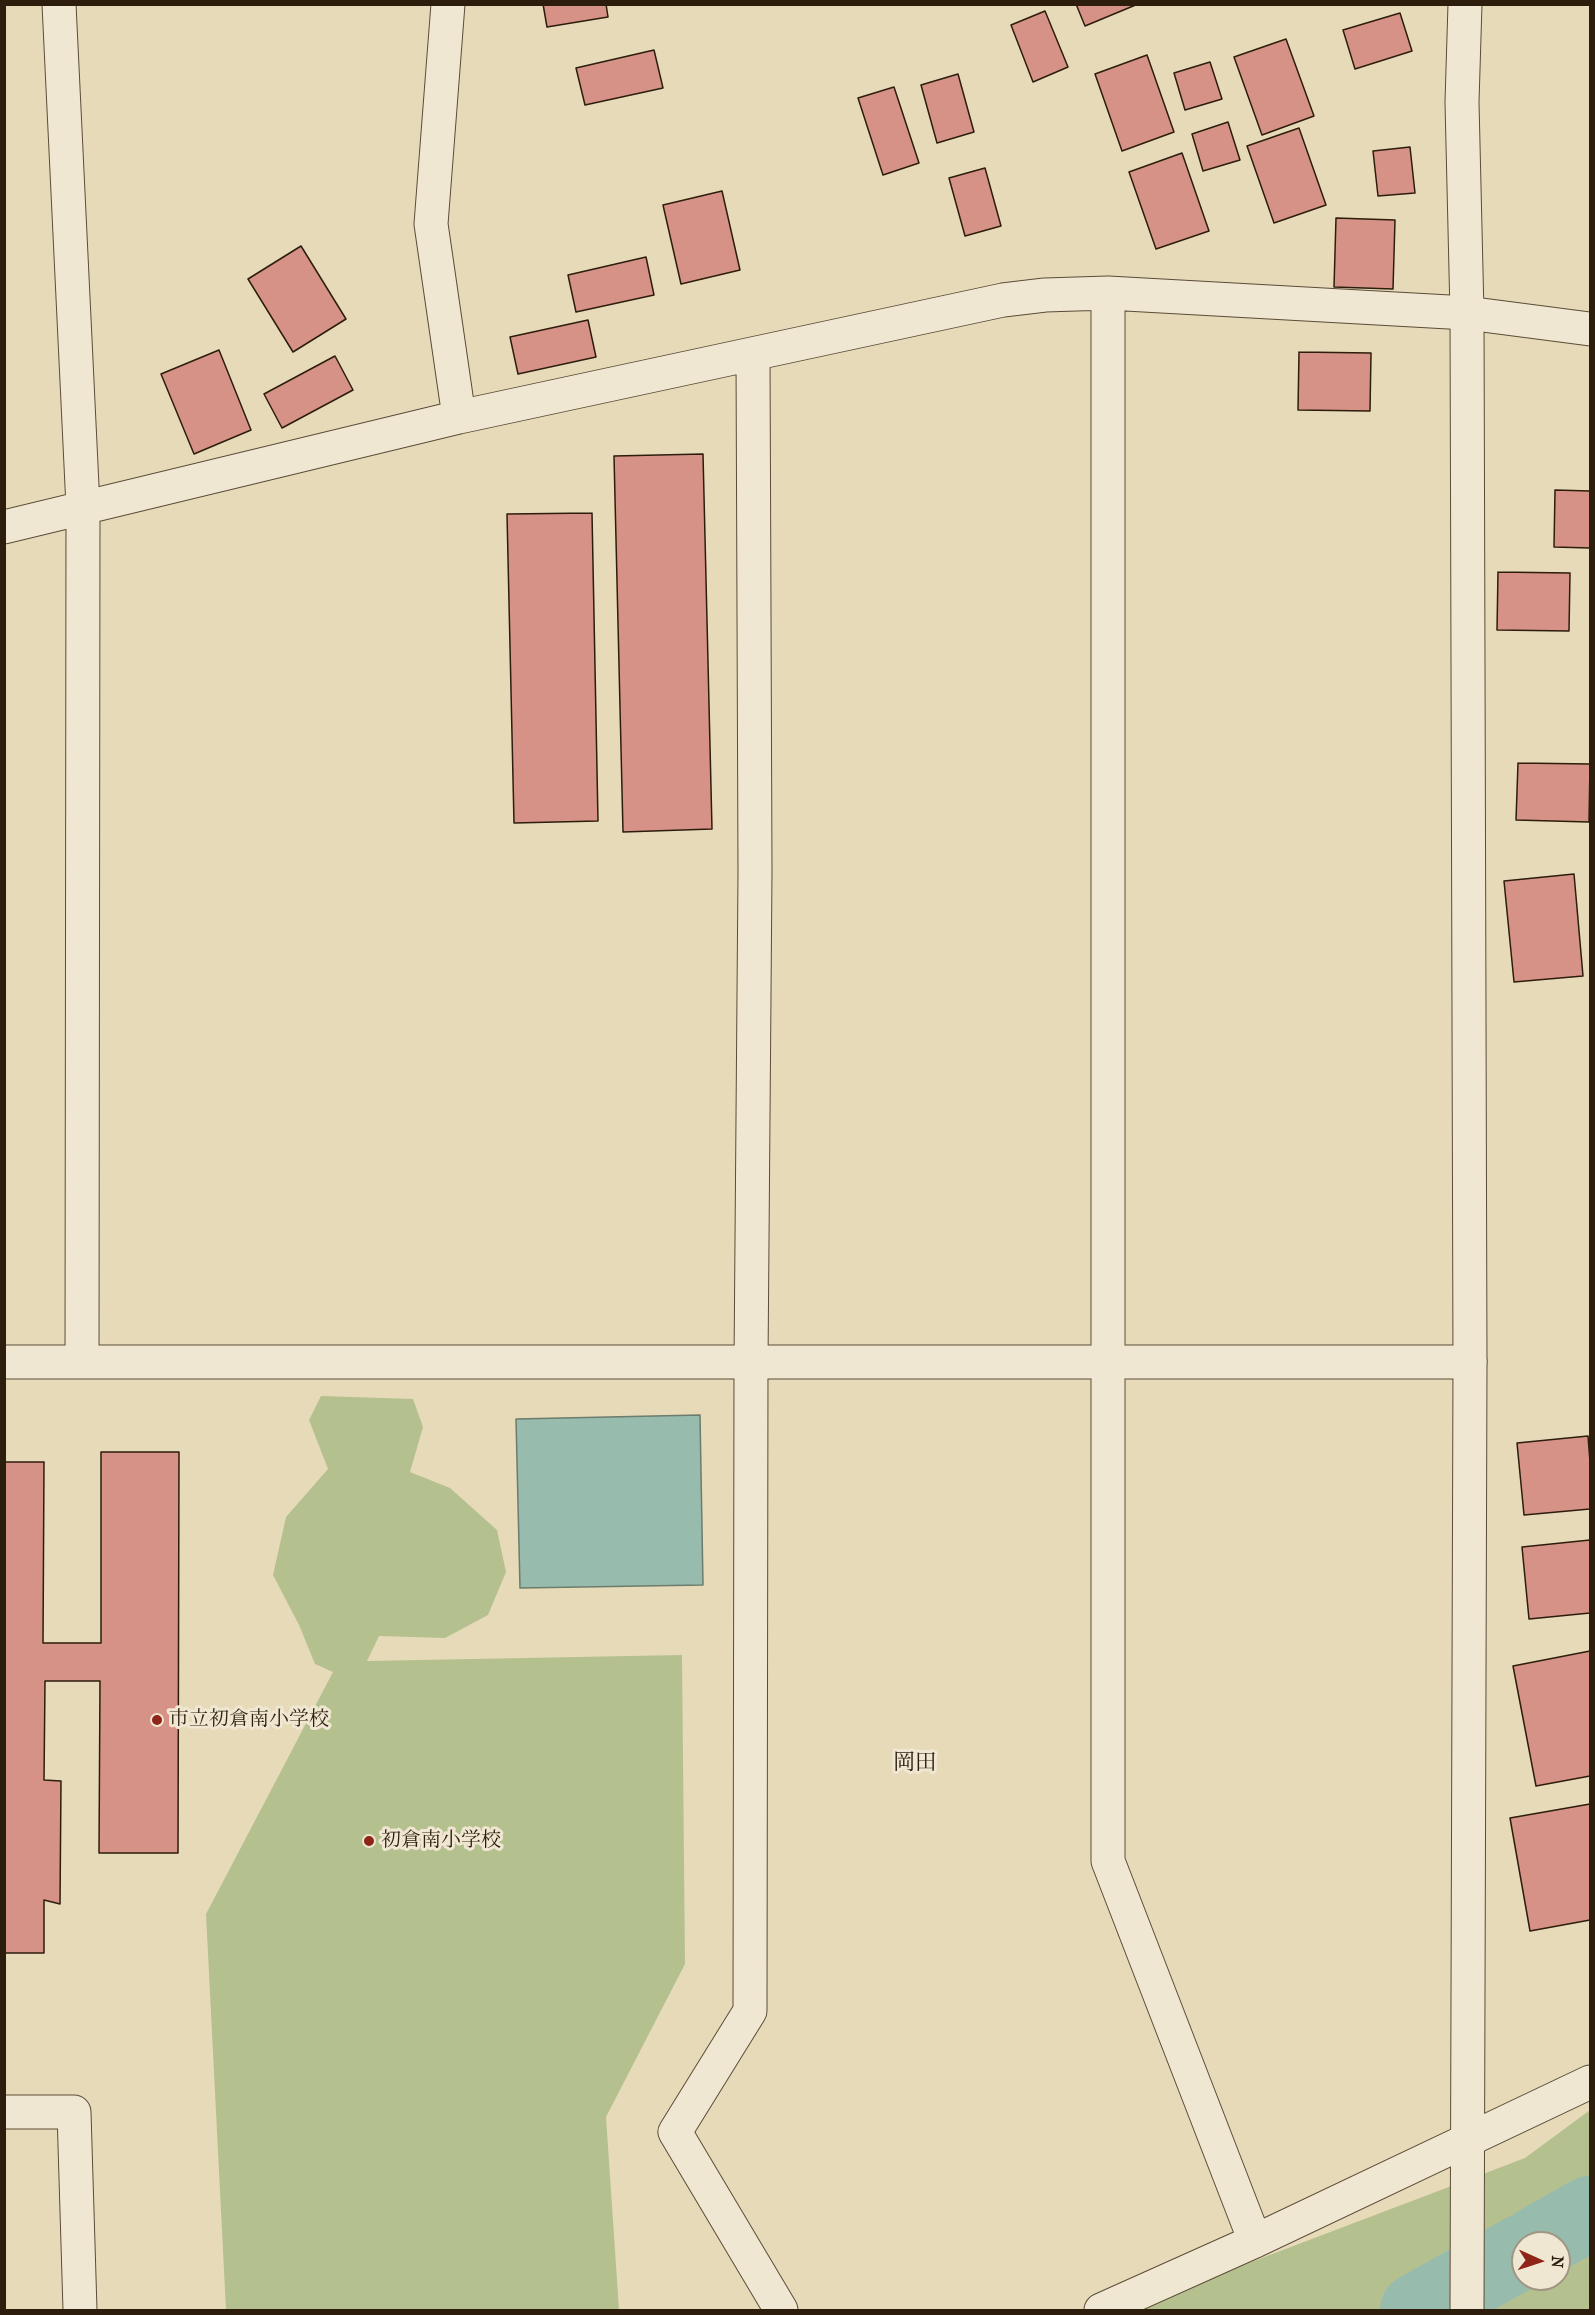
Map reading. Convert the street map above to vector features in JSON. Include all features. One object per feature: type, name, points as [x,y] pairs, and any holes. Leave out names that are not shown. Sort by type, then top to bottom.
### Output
[{"type":"street","points":[[59,4],[82,507],[82,1362]]},
{"type":"street","points":[[448,4],[431,224],[459,417]]},
{"type":"street","points":[[1465,4],[1462,102],[1467,313],[1470,1362],[1467,2310]]},
{"type":"street","points":[[4,527],[459,417],[1003,300],[1045,295],[1108,293],[1467,313],[1590,329]]},
{"type":"street","points":[[1108,293],[1108,1862],[1255,2241]]},
{"type":"street","points":[[753,354],[755,872],[751,1363],[750,2011],[675,2132],[781,2310]]},
{"type":"street","points":[[4,1362],[1470,1362]]},
{"type":"street","points":[[1101,2310],[1255,2241],[1469,2151],[1590,2082]]},
{"type":"street","points":[[4,2112],[74,2112],[80,2310]]},
{"type":"green space","points":[[321,1396],[413,1399],[423,1427],[410,1472],[450,1488],[497,1530],[506,1572],[488,1615],[445,1638],[379,1636],[367,1661],[682,1655],[685,1964],[606,2117],[619,2310],[226,2310],[206,1914],[333,1672],[315,1664],[299,1625],[273,1575],[286,1517],[328,1469],[309,1420]]},
{"type":"green space","points":[[1590,2110],[1590,2310],[1125,2310],[1525,2158]]},
{"type":"shaded area","points":[[700,1415],[703,1585],[520,1588],[516,1419]]},
{"type":"building","points":[[543,4],[606,4],[608,17],[547,27]]},
{"type":"building","points":[[1076,4],[1138,4],[1085,26]]},
{"type":"building","points":[[1045,11],[1068,67],[1033,82],[1011,25]]},
{"type":"building","points":[[1400,13],[1412,51],[1355,69],[1343,30]]},
{"type":"building","points":[[1286,39],[1314,116],[1262,135],[1234,57]]},
{"type":"building","points":[[654,50],[663,88],[585,105],[576,68]]},
{"type":"building","points":[[1147,55],[1174,132],[1122,151],[1095,74]]},
{"type":"building","points":[[1210,62],[1222,99],[1185,110],[1174,73]]},
{"type":"building","points":[[958,74],[974,132],[937,143],[921,85]]},
{"type":"building","points":[[894,87],[919,163],[883,175],[858,98]]},
{"type":"building","points":[[1228,122],[1240,160],[1203,171],[1192,134]]},
{"type":"building","points":[[1299,128],[1326,205],[1274,223],[1247,146]]},
{"type":"building","points":[[1410,147],[1415,193],[1378,196],[1373,151]]},
{"type":"building","points":[[1182,153],[1209,231],[1156,249],[1129,172]]},
{"type":"building","points":[[985,168],[1001,226],[965,236],[949,178]]},
{"type":"building","points":[[722,191],[740,270],[681,284],[663,205]]},
{"type":"building","points":[[1336,218],[1395,220],[1393,289],[1334,287]]},
{"type":"building","points":[[301,246],[346,319],[293,352],[248,279]]},
{"type":"building","points":[[646,257],[654,295],[576,312],[568,275]]},
{"type":"building","points":[[588,320],[596,357],[518,374],[510,337]]},
{"type":"building","points":[[219,350],[251,430],[194,454],[161,374]]},
{"type":"building","points":[[1299,352],[1371,353],[1370,411],[1298,410]]},
{"type":"building","points":[[335,356],[353,390],[282,428],[264,394]]},
{"type":"building","points":[[703,454],[712,829],[623,832],[614,456]]},
{"type":"building","points":[[1555,490],[1590,491],[1590,548],[1554,547]]},
{"type":"building","points":[[592,513],[598,821],[514,823],[507,514]]},
{"type":"building","points":[[1498,572],[1570,573],[1569,631],[1497,630]]},
{"type":"building","points":[[1518,763],[1590,764],[1589,822],[1516,820]]},
{"type":"building","points":[[1574,874],[1583,976],[1514,982],[1504,881]]},
{"type":"building","points":[[1588,1436],[1590,1509],[1524,1515],[1517,1443]]},
{"type":"building","points":[[101,1452],[179,1452],[178,1853],[99,1853],[100,1681],[45,1681],[44,1780],[61,1781],[60,1904],[44,1900],[44,1953],[4,1953],[4,1462],[44,1462],[43,1643],[101,1643]]},
{"type":"building","points":[[1590,1540],[1590,1613],[1529,1619],[1522,1547]]},
{"type":"building","points":[[1590,1651],[1590,1776],[1536,1786],[1513,1666]]},
{"type":"building","points":[[1590,1804],[1590,1920],[1530,1931],[1510,1818]]},
{"type":"waterway","points":[[1558,2231],[1590,2213]]},
{"type":"waterway","points":[[1417,2310],[1511,2258]]},
{"type":"place","name":"市立初倉南小学校","points":[[157,1720]]},
{"type":"place","name":"初倉南小学校","points":[[369,1841]]},
{"type":"district","name":"岡田","points":[[915,1764]]}]
